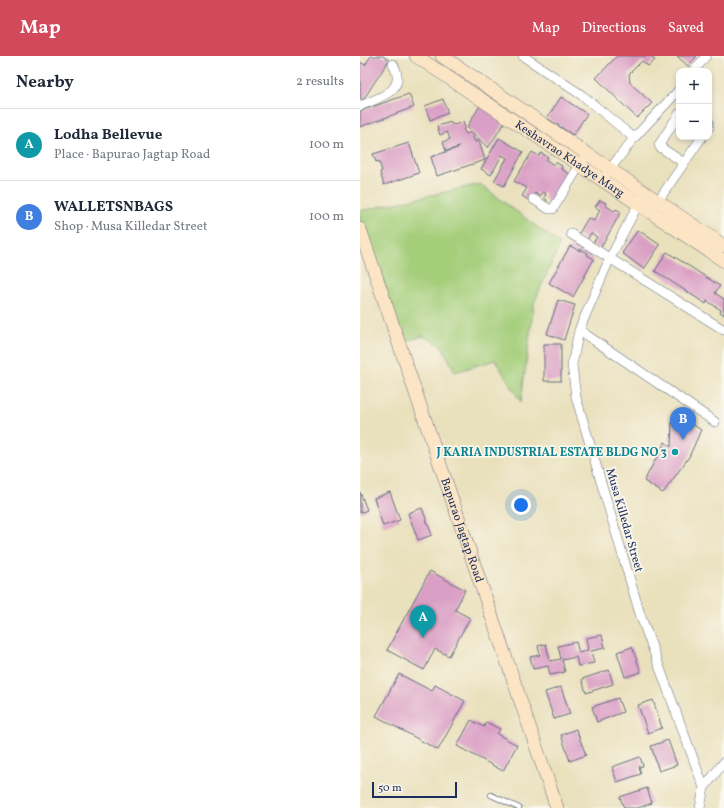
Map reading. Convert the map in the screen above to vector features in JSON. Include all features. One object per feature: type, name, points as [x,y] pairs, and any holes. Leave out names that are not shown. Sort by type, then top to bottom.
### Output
[{"type":"main road","name":"Keshavrao Khadye Marg","points":[[416,56],[602,180],[641,198],[658,201],[724,246]]},
{"type":"main road","name":"Keshavrao Khadye Marg","points":[[442,56],[610,169],[641,198],[724,261]]},
{"type":"main road","name":"Bapurao Jagtap Road","points":[[360,229],[555,807]]},
{"type":"street","points":[[523,56],[583,96],[634,138]]},
{"type":"street","points":[[696,68],[706,56]]},
{"type":"street","points":[[360,106],[386,94],[396,85],[398,79],[397,72],[393,64]]},
{"type":"street","points":[[602,180],[634,138],[676,93]]},
{"type":"street","points":[[676,119],[659,145],[684,163]]},
{"type":"street","points":[[658,201],[700,140]]},
{"type":"street","points":[[533,199],[549,209],[553,209],[587,153]]},
{"type":"street","name":"Musa Killedar Street","points":[[641,198],[610,258],[579,330],[572,364],[576,397],[640,614],[704,788]]},
{"type":"street","points":[[571,234],[724,330]]},
{"type":"street","points":[[579,330],[715,422]]},
{"type":"street","points":[[700,808],[704,788],[724,762]]},
{"type":"lane","points":[[491,795],[519,808]]},
{"type":"green space","points":[[480,184],[560,244],[534,303],[521,402],[495,360],[455,372],[442,346],[423,336],[399,343],[360,228],[360,211]]},
{"type":"building","points":[[371,56],[383,56],[389,60],[363,100],[360,98],[360,62],[365,65]]},
{"type":"building","points":[[617,56],[651,56],[655,60],[648,66],[642,61],[629,74],[630,83],[652,103],[637,118],[596,78]]},
{"type":"building","points":[[677,56],[697,56],[688,66]]},
{"type":"building","points":[[409,94],[414,107],[360,127],[360,111]]},
{"type":"building","points":[[561,97],[587,114],[573,135],[547,118]]},
{"type":"building","points":[[443,99],[448,113],[430,120],[425,106]]},
{"type":"building","points":[[481,104],[506,120],[488,148],[467,127]]},
{"type":"building","points":[[451,122],[451,124],[454,125],[463,122],[465,128],[463,129],[466,134],[471,132],[475,142],[479,141],[485,160],[437,176],[431,157],[460,147],[446,151],[443,142],[450,139],[447,132],[440,135],[437,126]]},
{"type":"building","points":[[499,138],[523,152],[504,186],[494,181],[507,158],[502,155],[491,175],[481,169]]},
{"type":"building","points":[[409,143],[419,173],[384,185],[380,172],[382,171],[379,161],[376,162],[373,154]]},
{"type":"building","points":[[532,152],[539,156],[541,153],[548,157],[546,160],[554,165],[555,162],[562,166],[561,169],[570,174],[552,206],[546,202],[547,200],[544,198],[546,194],[543,192],[540,196],[535,193],[530,201],[522,196],[527,188],[514,181]]},
{"type":"building","points":[[600,200],[606,203],[605,205],[614,211],[616,209],[621,212],[600,249],[592,244],[597,237],[591,233],[587,240],[578,235],[588,218],[594,221],[600,210],[595,207]]},
{"type":"building","points":[[638,230],[660,245],[644,269],[622,253]]},
{"type":"building","points":[[570,246],[588,253],[587,255],[594,259],[573,297],[549,283]]},
{"type":"building","points":[[667,252],[720,286],[715,293],[724,299],[724,315],[720,312],[721,310],[707,301],[706,304],[655,271]]},
{"type":"building","points":[[558,300],[575,305],[564,340],[547,334]]},
{"type":"building","points":[[544,344],[561,344],[561,381],[544,381]]},
{"type":"building","name":"J KARIA INDUSTRIAL ESTATE BLDG NO 3","points":[[683,418],[701,430],[689,457],[663,493],[644,481],[665,442],[671,447],[672,422],[679,425]]},
{"type":"building","points":[[360,492],[367,510],[360,513]]},
{"type":"building","points":[[390,492],[400,520],[383,526],[374,498]]},
{"type":"building","points":[[422,508],[432,535],[418,540],[408,513]]},
{"type":"building","points":[[430,571],[465,590],[455,610],[470,618],[449,656],[435,649],[424,670],[387,650]]},
{"type":"building","points":[[602,635],[605,648],[591,651],[594,663],[578,666],[576,657],[562,660],[565,672],[550,675],[548,666],[533,669],[530,657],[540,655],[538,646],[546,644],[550,661],[561,659],[558,646],[576,642],[579,653],[588,650],[586,638]]},
{"type":"building","points":[[632,647],[641,672],[625,677],[617,652]]},
{"type":"building","points":[[609,670],[613,684],[586,693],[582,679]]},
{"type":"building","points":[[399,674],[432,691],[435,685],[465,701],[438,750],[376,716]]},
{"type":"building","points":[[561,687],[570,714],[554,719],[545,692]]},
{"type":"building","points":[[618,698],[623,712],[597,722],[592,707]]},
{"type":"building","points":[[653,700],[662,728],[648,733],[638,705]]},
{"type":"building","points":[[471,720],[484,727],[486,722],[500,729],[497,734],[517,745],[503,771],[457,746]]},
{"type":"building","points":[[576,729],[586,755],[570,761],[561,735]]},
{"type":"building","points":[[668,740],[677,765],[659,771],[651,746]]},
{"type":"building","points":[[640,757],[643,766],[639,767],[641,774],[617,782],[612,767]]},
{"type":"building","points":[[647,788],[652,803],[638,808],[624,808],[620,797]]},
{"type":"place","name":"WALLETSNBAGS","points":[[683,440]]},
{"type":"place","name":"J KARIA INDUSTRIAL ESTATE BLDG NO 3","points":[[675,452]]},
{"type":"place","name":"Lodha Bellevue","points":[[423,638]]}]
